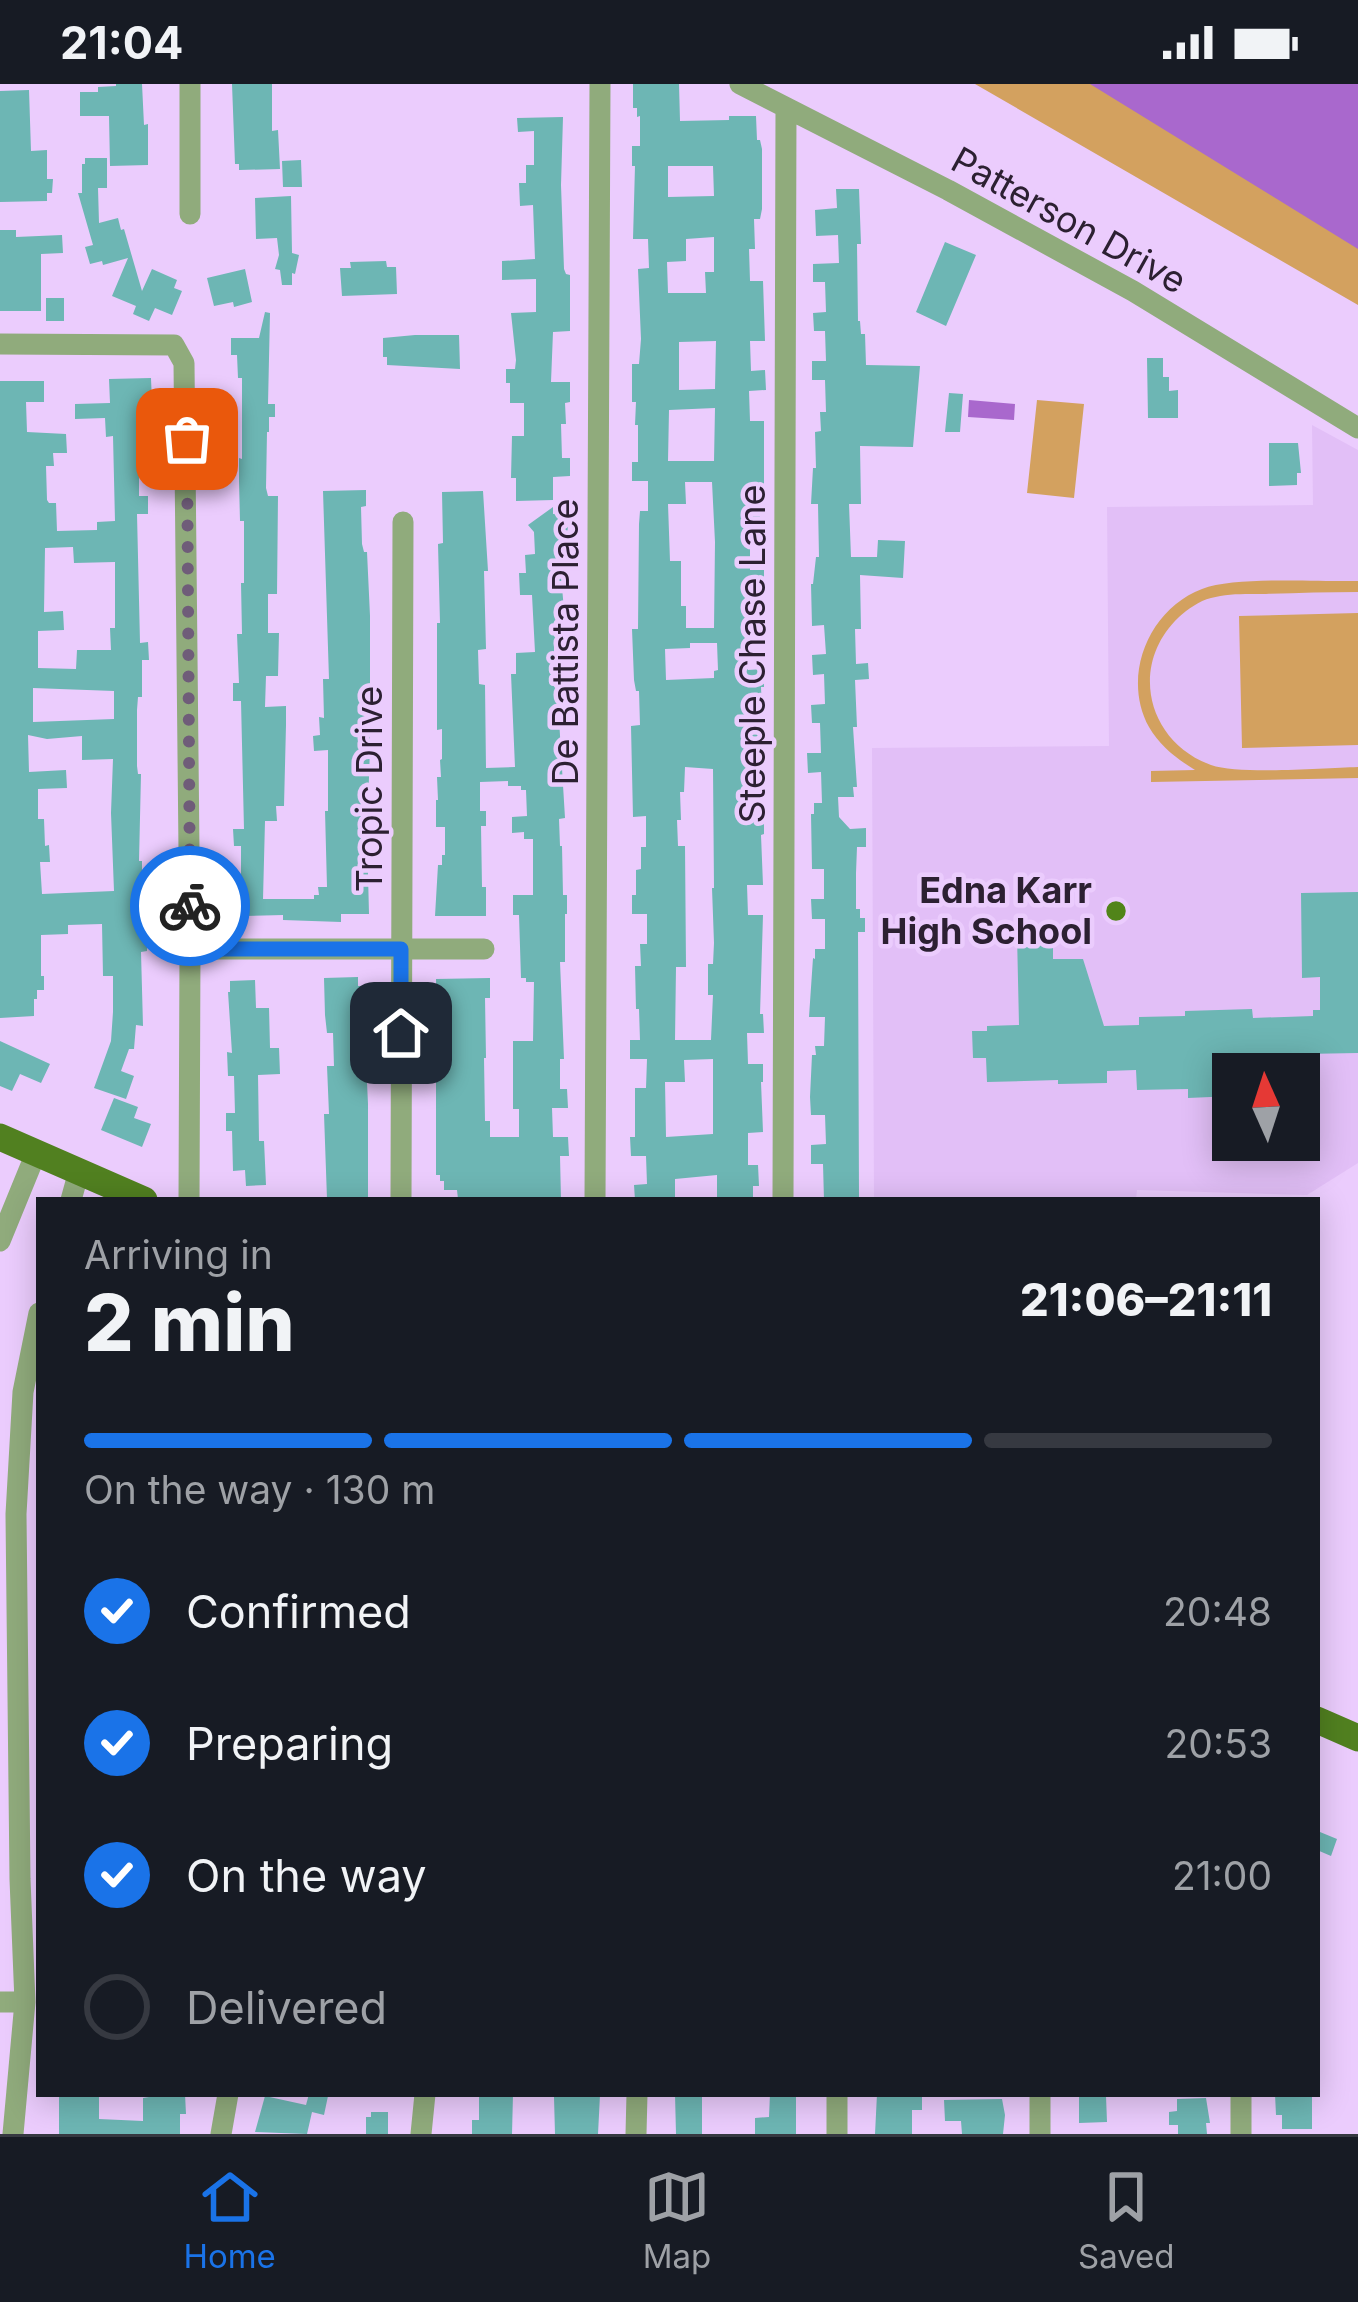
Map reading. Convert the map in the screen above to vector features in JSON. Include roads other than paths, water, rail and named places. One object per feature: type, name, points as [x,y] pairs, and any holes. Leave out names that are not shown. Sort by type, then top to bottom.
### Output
[{"type":"main road","points":[[0,1136],[137,1197]]},
{"type":"main road","points":[[1320,1721],[1358,1738]]},
{"type":"street","points":[[190,84],[190,214]]},
{"type":"street","name":"De Battista Place","points":[[596,1197],[600,84]]},
{"type":"street","name":"Patterson Drive","points":[[740,84],[1133,291],[1358,428]]},
{"type":"street","name":"Steeple Chase Lane","points":[[784,1197],[786,108]]},
{"type":"street","points":[[0,344],[175,345],[184,363],[189,1197]]},
{"type":"street","name":"Tropic Drive","points":[[401,1197],[403,522]]},
{"type":"street","points":[[190,949],[484,949]]},
{"type":"street","points":[[0,1241],[36,1153]]},
{"type":"street","points":[[72,1197],[80,1171]]},
{"type":"street","points":[[13,2134],[11,2045],[25,2002],[8,1598],[20,1422],[36,1330]]},
{"type":"street","points":[[0,2002],[25,2002]]},
{"type":"street","points":[[221,2134],[227,2097]]},
{"type":"street","points":[[422,2134],[425,2097]]},
{"type":"street","points":[[636,2134],[638,2097]]},
{"type":"street","points":[[837,2097],[837,2134]]},
{"type":"street","points":[[1040,2097],[1040,2134]]},
{"type":"street","points":[[1241,2097],[1241,2134]]},
{"type":"place","name":"Edna Karr High School","points":[[1116,911]]}]
